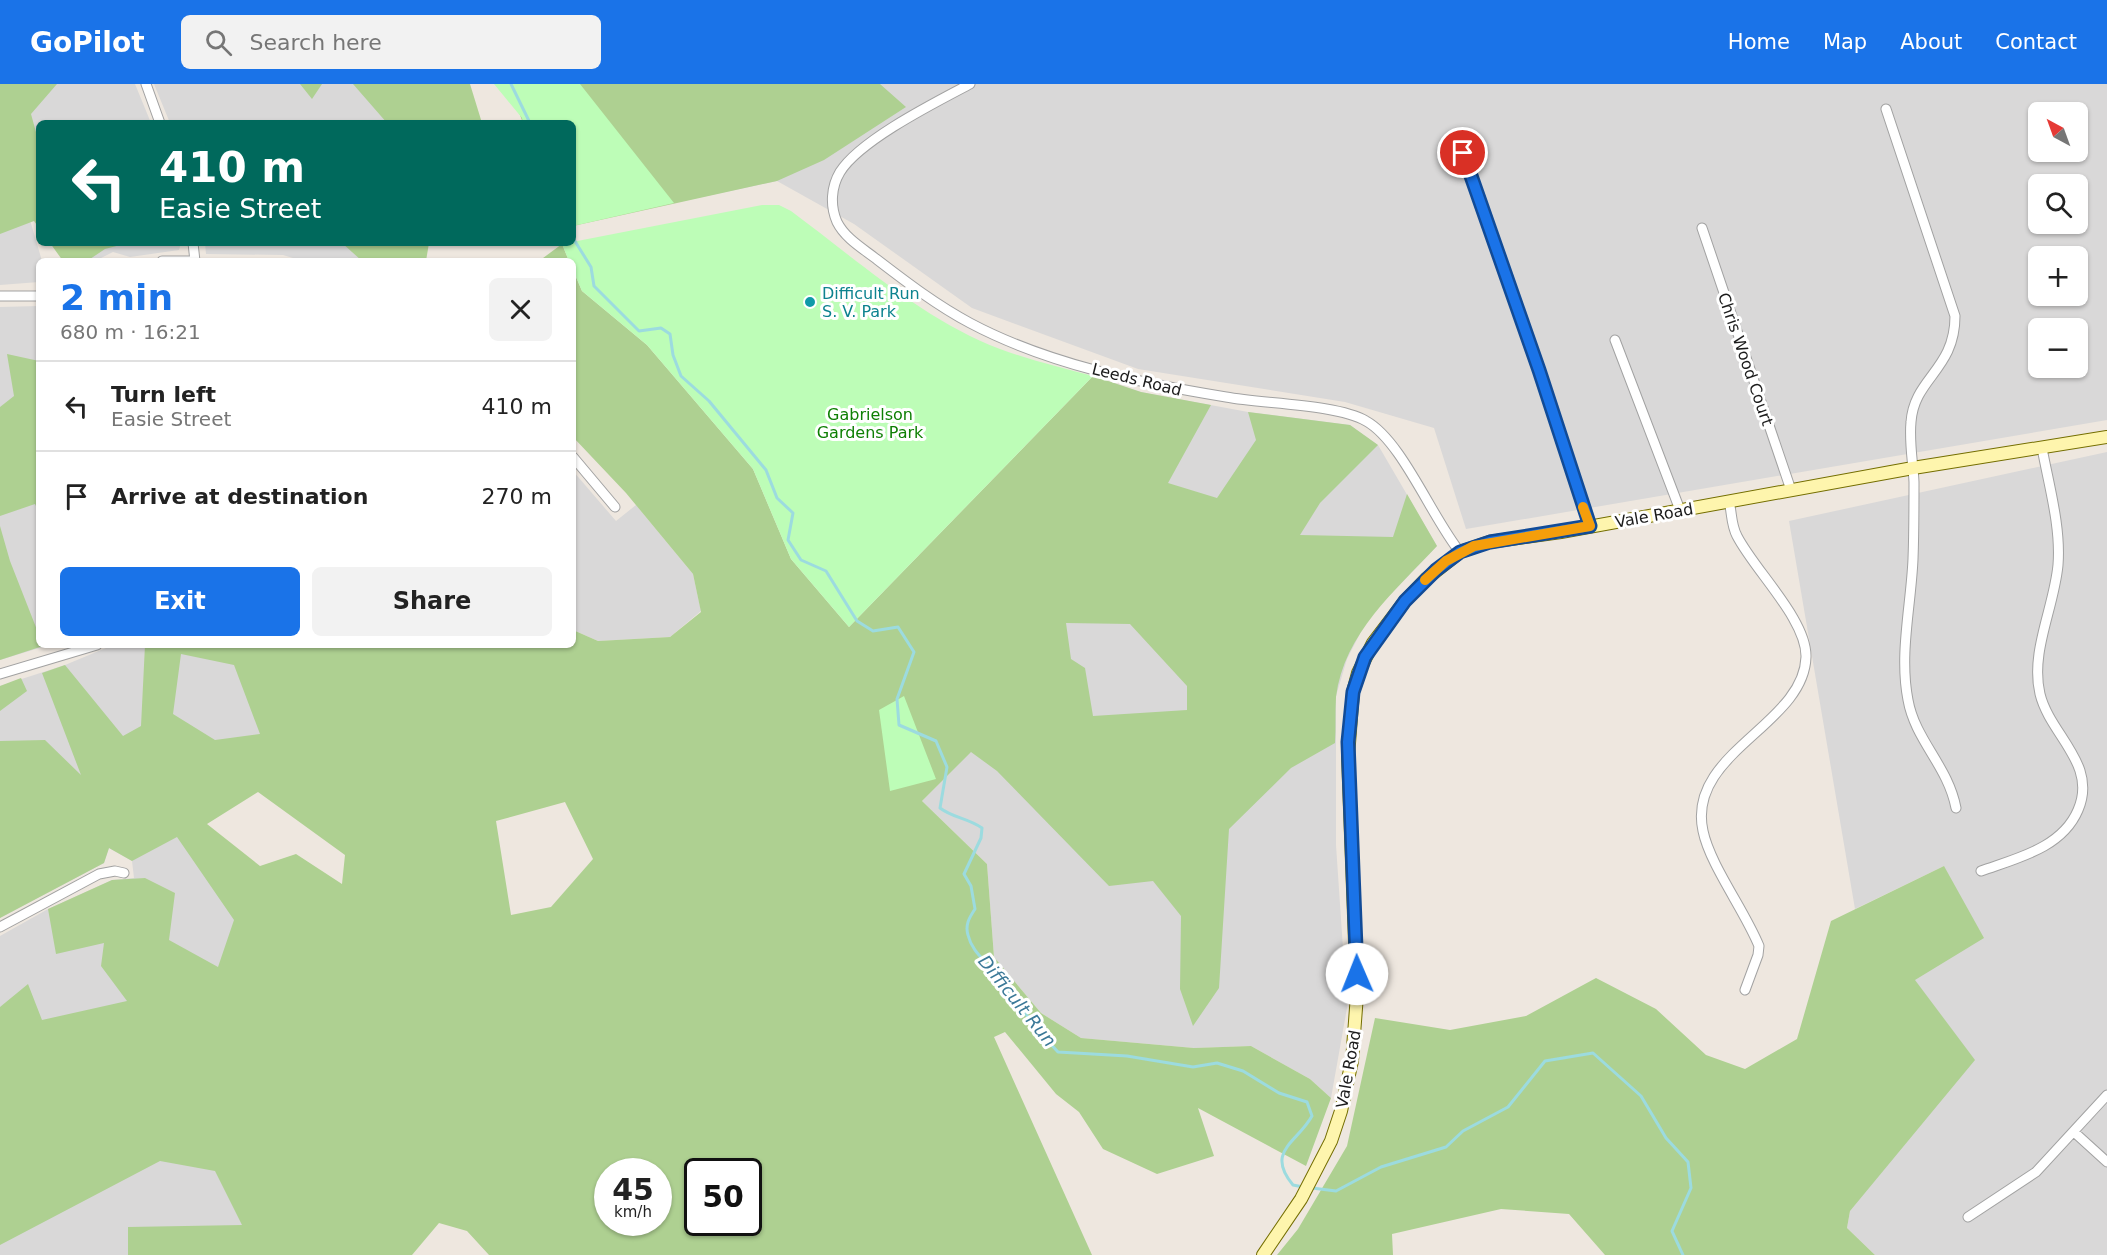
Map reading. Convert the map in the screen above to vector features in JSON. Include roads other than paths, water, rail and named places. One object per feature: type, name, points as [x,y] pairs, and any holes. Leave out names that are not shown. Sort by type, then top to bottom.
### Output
[{"type":"main road","name":"Vale Road","points":[[1263,1255],[1301,1199],[1331,1141],[1348,1085],[1356,1024],[1356,954],[1348,756],[1353,692],[1365,657],[1388,622],[1426,579],[1460,552],[1490,542],[1913,468],[2107,437]]},
{"type":"street","points":[[146,84],[159,120]]},
{"type":"street","name":"Leeds Road","points":[[970,84],[858,152],[840,172],[835,181],[832,202],[834,214],[844,232],[912,286],[986,331],[1052,356],[1130,378],[1242,400],[1342,411],[1367,421],[1388,440],[1460,552]]},
{"type":"street","points":[[1886,109],[1955,316],[1955,330],[1948,355],[1923,387],[1912,410],[1913,558],[1905,657],[1906,690],[1915,723],[1945,773],[1956,808]]},
{"type":"street","points":[[1457,135],[1539,370],[1590,526]]},
{"type":"street","name":"Chris Wood Court","points":[[1702,228],[1791,490]]},
{"type":"street","points":[[0,296],[36,296]]},
{"type":"street","points":[[1615,340],[1680,510]]},
{"type":"street","points":[[1981,872],[2055,840],[2069,826],[2082,798],[2080,768],[2040,697],[2037,676],[2058,565],[2056,529],[2042,448]]},
{"type":"street","points":[[576,461],[615,507]]},
{"type":"street","points":[[1729,501],[1736,535],[1795,621],[1806,654],[1803,675],[1797,686],[1788,699],[1722,766],[1710,787],[1702,812],[1707,844],[1759,946],[1745,990]]},
{"type":"street","points":[[0,674],[87,648]]},
{"type":"street","points":[[0,927],[99,874],[115,871],[124,873]]},
{"type":"street","points":[[1968,1217],[2036,1172],[2107,1095]]},
{"type":"street","points":[[2074,1132],[2107,1162]]},
{"type":"waterway","name":"Difficult Run","points":[[511,84],[529,120]]},
{"type":"waterway","name":"Difficult Run","points":[[576,243],[591,267],[594,286],[639,331],[661,328],[670,334],[673,355],[681,376],[709,401],[766,470],[777,498],[793,513],[788,540],[801,560],[826,571],[857,621],[873,631],[898,627],[914,652],[897,699],[899,725],[936,741],[947,767],[940,808],[982,828],[981,838],[964,874],[971,886],[975,909],[967,928],[970,941],[976,951],[1058,1052],[1127,1056],[1193,1067],[1217,1063],[1243,1071],[1279,1093],[1307,1102],[1312,1116],[1286,1148],[1282,1164],[1293,1185],[1303,1187]]},
{"type":"waterway","name":"Difficult Run","points":[[1312,1188],[1336,1191],[1381,1167],[1446,1147],[1463,1131],[1508,1107],[1545,1061],[1593,1053],[1641,1096],[1666,1138],[1688,1162],[1691,1188],[1672,1231],[1683,1255]]},
{"type":"place","name":"Difficult Run S. V. Park","points":[[810,302]]},
{"type":"park label","name":"Gabrielson Gardens Park","points":[[870,423]]}]
